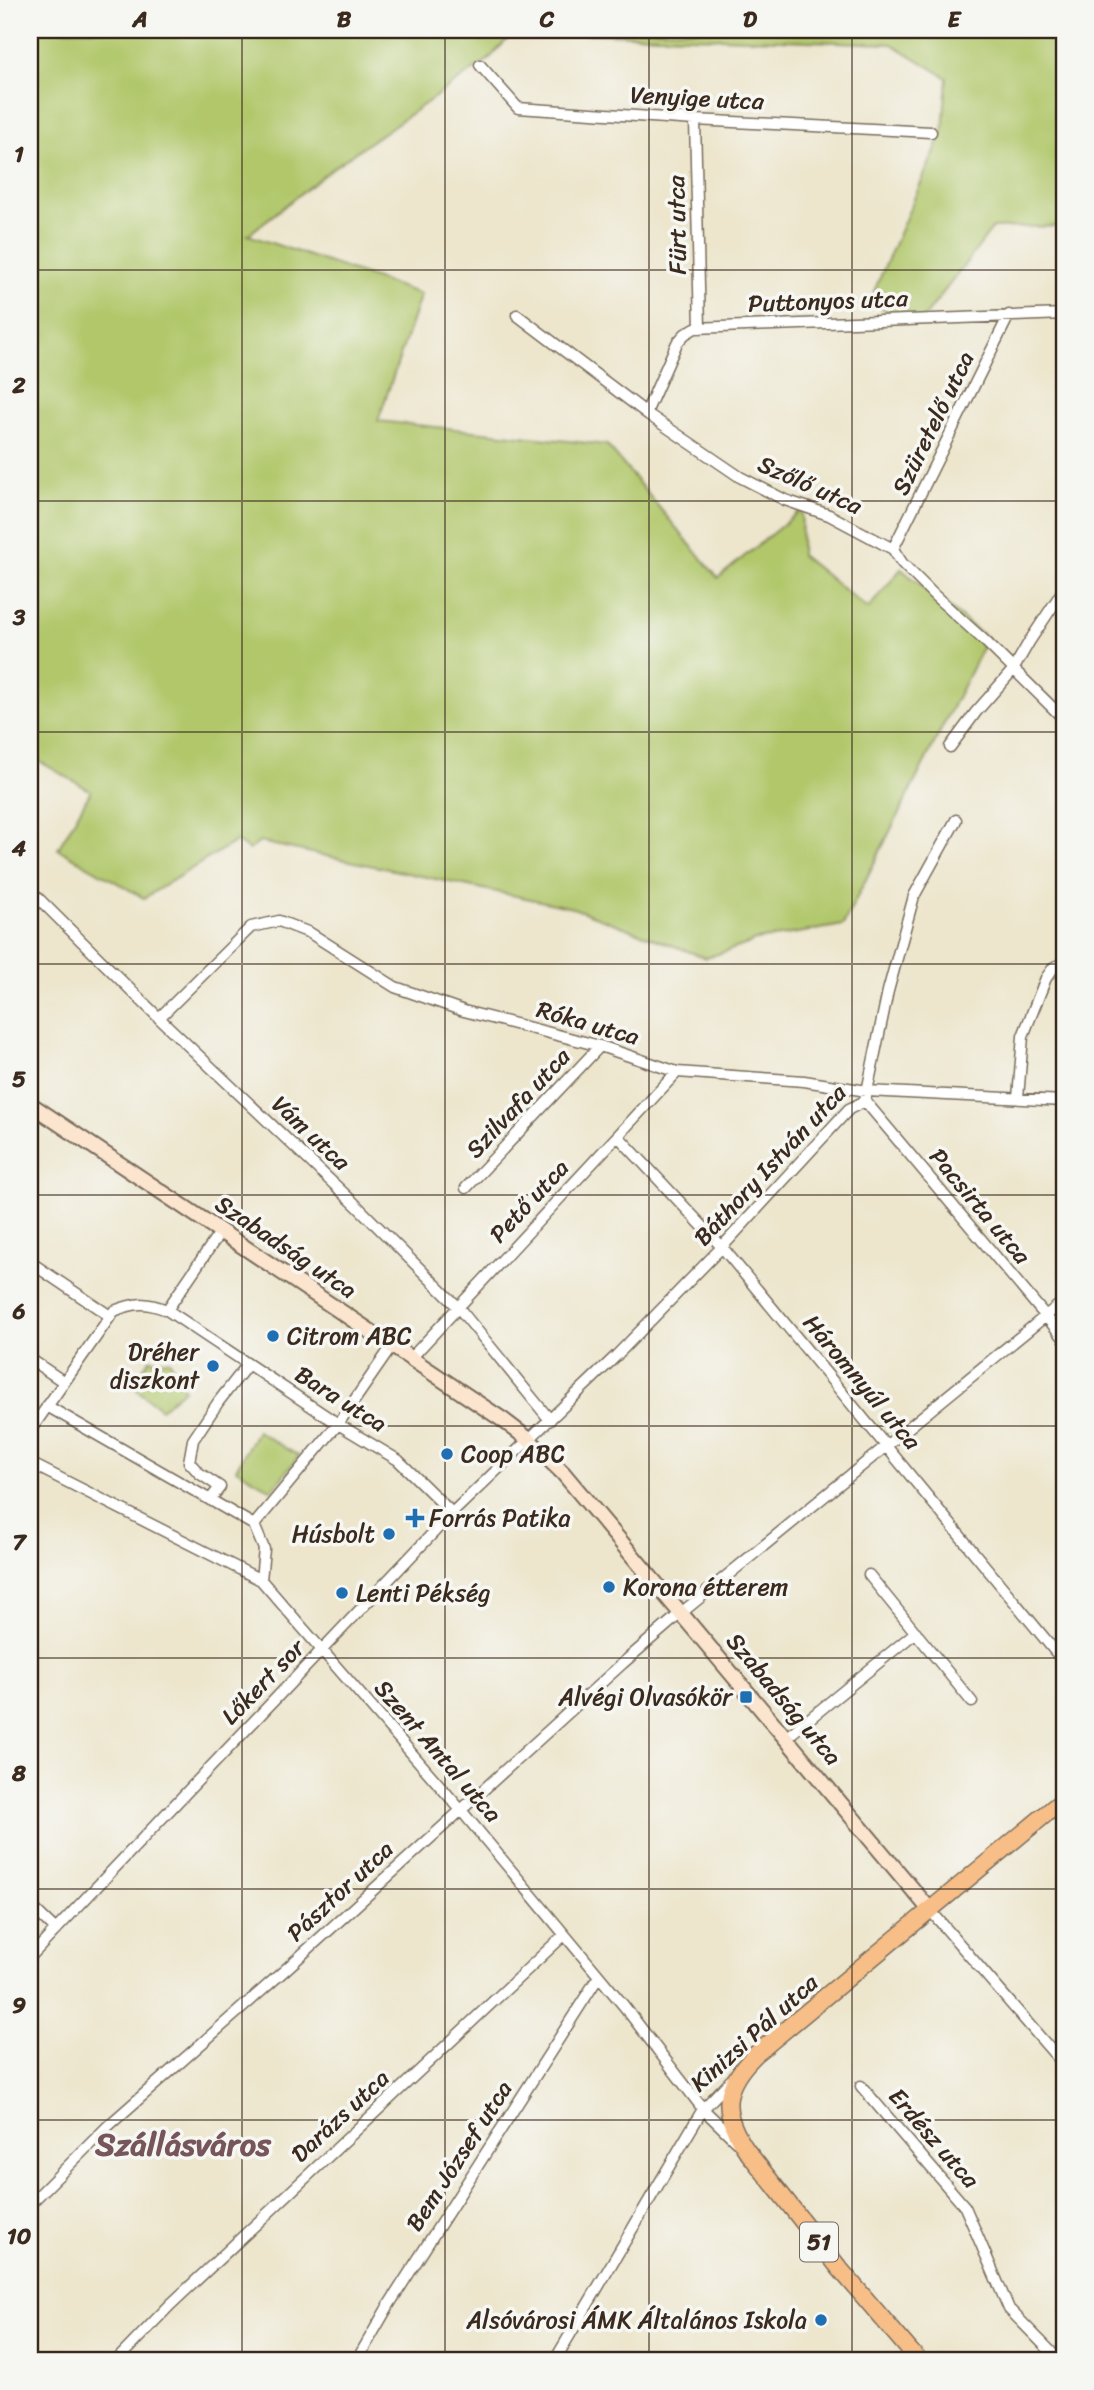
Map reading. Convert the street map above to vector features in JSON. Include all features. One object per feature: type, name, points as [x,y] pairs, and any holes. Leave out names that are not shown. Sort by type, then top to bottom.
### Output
[{"type":"main road","name":"Szabadság utca","points":[[30,1104],[528,1438],[563,1473],[930,1910]]},
{"type":"main road","name":"Kinizsi Pál utca","points":[[738,2071],[1064,1799]]},
{"type":"main road","name":"Szent Antal utca","points":[[738,2071],[730,2091],[728,2111],[734,2133],[840,2269],[918,2360]]},
{"type":"street","name":"Venyige utca","points":[[480,65],[518,108],[931,132]]},
{"type":"street","name":"Fürt utca","points":[[695,120],[700,328]]},
{"type":"street","name":"Szőlő utca","points":[[517,314],[646,413],[740,477],[785,500],[829,515],[893,548],[902,563],[933,595],[986,642],[1064,719]]},
{"type":"street","name":"Puttonyos utca","points":[[700,328],[1064,314]]},
{"type":"street","name":"Szüretelő utca","points":[[893,548],[1009,315]]},
{"type":"street","points":[[646,413],[677,343],[685,334],[700,328]]},
{"type":"street","points":[[950,747],[1013,670],[1064,589]]},
{"type":"street","name":"Báthory István utca","points":[[528,1438],[615,1357],[722,1247],[849,1109],[866,1096],[888,991],[914,896],[956,820]]},
{"type":"street","name":"Vám utca","points":[[30,890],[458,1307],[550,1420]]},
{"type":"street","name":"Róka utca","points":[[159,1017],[251,927],[279,920],[310,933],[395,986],[464,1011],[600,1046],[677,1072],[804,1081],[866,1096],[1064,1101]]},
{"type":"street","points":[[1018,1098],[1023,1036],[1046,978],[1054,967],[1064,963]]},
{"type":"street","name":"Szilvafa utca","points":[[466,1188],[600,1046]]},
{"type":"street","name":"Pető utca","points":[[411,1359],[677,1072]]},
{"type":"street","name":"Pacsirta utca","points":[[866,1096],[1064,1338]]},
{"type":"street","name":"Háromnyúl utca","points":[[618,1136],[722,1247],[1064,1662]]},
{"type":"street","points":[[167,1310],[221,1231]]},
{"type":"street","points":[[30,1262],[110,1316],[30,1431]]},
{"type":"street","name":"Pásztor utca","points":[[30,2204],[108,2126],[285,1970],[623,1663],[1064,1301]]},
{"type":"street","name":"Bara utca","points":[[110,1316],[114,1311],[131,1304],[151,1304],[167,1310],[338,1424],[398,1460],[452,1513]]},
{"type":"street","points":[[254,1525],[338,1424],[392,1346]]},
{"type":"street","points":[[30,1359],[64,1382]]},
{"type":"street","points":[[210,1500],[220,1487],[199,1473],[189,1462],[193,1440],[248,1364]]},
{"type":"street","points":[[47,1406],[254,1525],[264,1549],[261,1580]]},
{"type":"street","name":"Lőkert sor","points":[[30,1957],[452,1513],[528,1438]]},
{"type":"street","name":"Szent Antal utca","points":[[30,1463],[261,1580],[460,1809],[599,1976],[703,2109],[747,2151]]},
{"type":"street","points":[[869,1575],[972,1703]]},
{"type":"street","points":[[787,1737],[915,1632]]},
{"type":"street","points":[[30,1905],[56,1930]]},
{"type":"street","name":"Szabadság utca","points":[[930,1910],[1064,2065]]},
{"type":"street","name":"Darázs utca","points":[[117,2360],[170,2305],[564,1935]]},
{"type":"street","name":"Bem József utca","points":[[357,2360],[390,2303],[599,1976]]},
{"type":"street","name":"Kinizsi Pál utca","points":[[555,2360],[703,2109],[738,2071]]},
{"type":"street","name":"Erdész utca","points":[[861,2086],[965,2207],[1009,2309],[1062,2360]]},
{"type":"green space","points":[[30,30],[1064,30],[1064,226],[993,228],[919,324],[869,303],[943,132],[947,78],[892,44],[515,31],[488,60],[334,167],[248,235],[421,294],[378,421],[607,445],[718,578],[802,509],[801,555],[868,609],[901,569],[987,638],[843,925],[752,941],[706,958],[573,908],[260,842],[249,850],[236,841],[144,898],[58,849],[91,791],[30,756]]},
{"type":"green space","points":[[150,1359],[170,1361],[184,1389],[161,1409],[131,1385]]},
{"type":"green space","points":[[257,1431],[299,1456],[272,1490],[236,1469]]},
{"type":"place","name":"Citrom ABC","points":[[273,1336]]},
{"type":"place","name":"Dréher diszkont","points":[[213,1366]]},
{"type":"place","name":"Coop ABC","points":[[447,1454]]},
{"type":"place","name":"Forrás Patika","points":[[415,1518]]},
{"type":"place","name":"Húsbolt","points":[[389,1534]]},
{"type":"place","name":"Korona étterem","points":[[609,1587]]},
{"type":"place","name":"Lenti Pékség","points":[[342,1593]]},
{"type":"place","name":"Alvégi Olvasókör","points":[[746,1697]]},
{"type":"place","name":"Alsóvárosi ÁMK Általános Iskola","points":[[821,2320]]},
{"type":"district","name":"Szállásváros","points":[[183,2144]]}]
